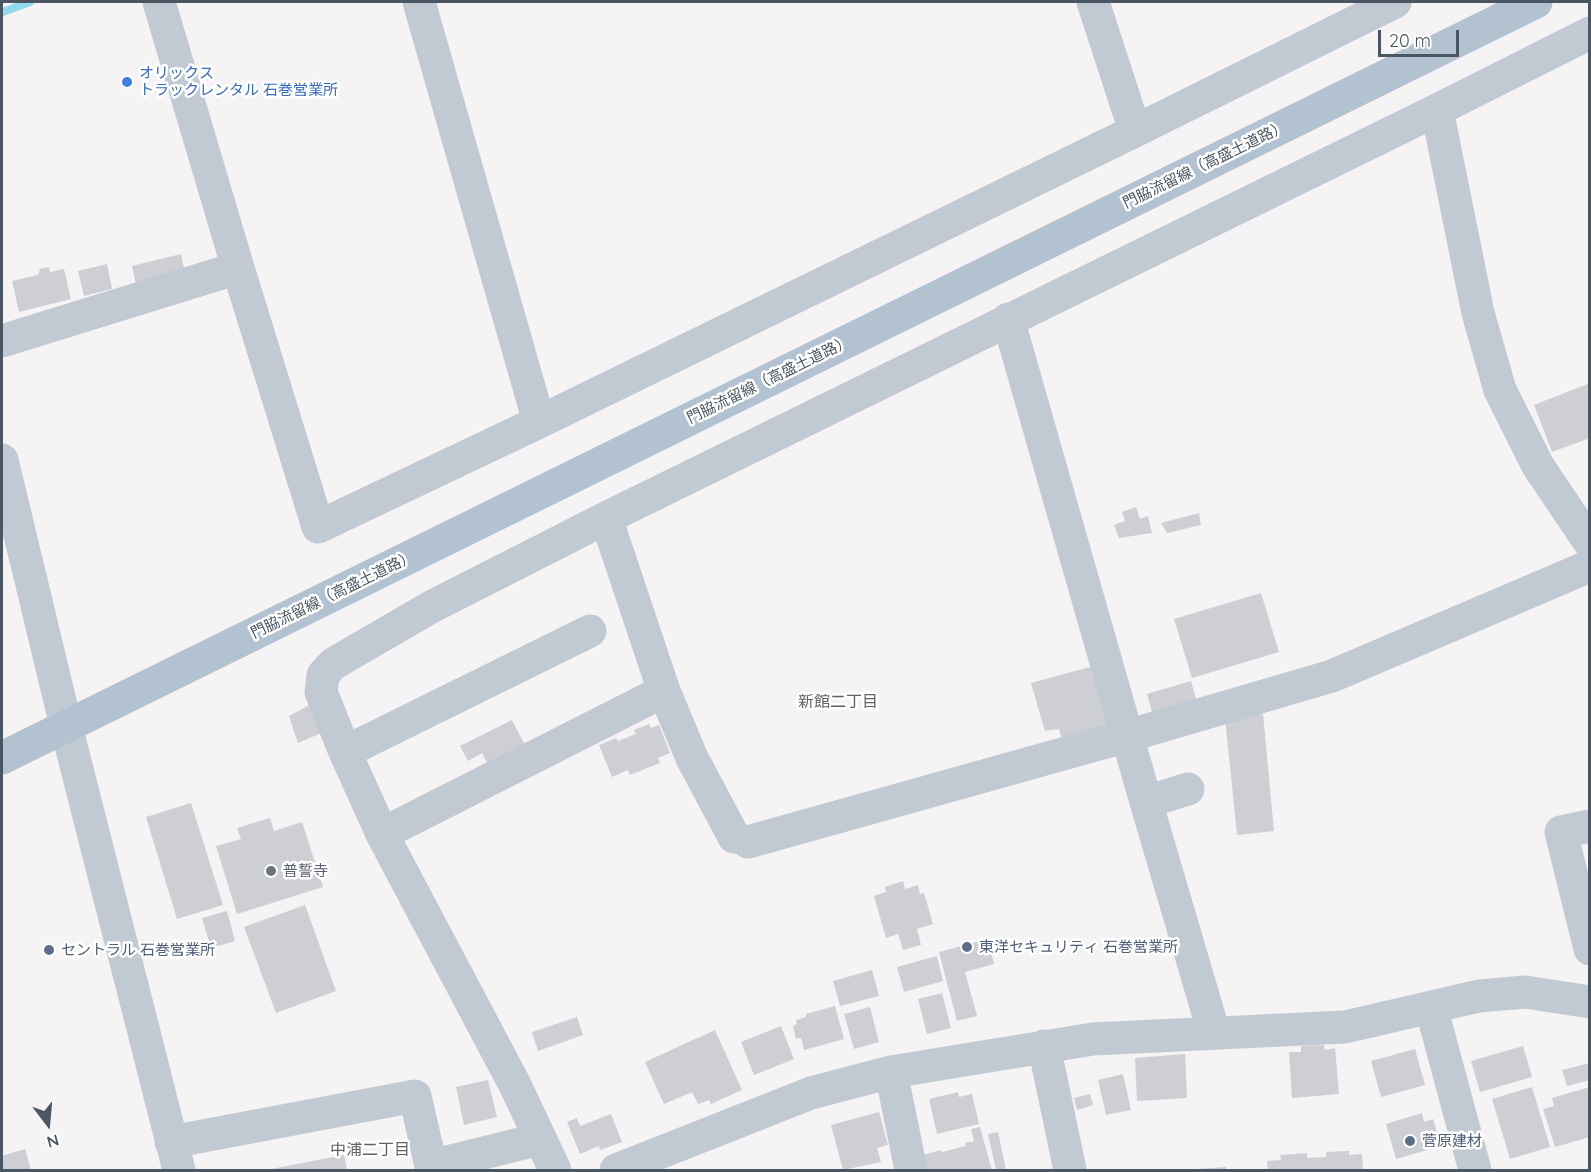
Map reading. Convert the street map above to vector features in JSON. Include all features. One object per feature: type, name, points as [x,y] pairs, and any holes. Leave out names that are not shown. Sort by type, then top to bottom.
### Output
[{"type":"main road","name":"門脇流留線（高盛土道路）","points":[[2,758],[1536,2]]},
{"type":"street","points":[[159,2],[318,527],[539,422],[1395,2]]},
{"type":"street","points":[[419,2],[539,422]]},
{"type":"street","points":[[1093,2],[1134,131]]},
{"type":"street","points":[[555,1170],[509,1075],[382,834],[321,692],[322,675],[333,664],[431,607],[606,518],[1590,33]]},
{"type":"street","points":[[1437,110],[1478,313],[1500,390],[1538,466],[1590,543]]},
{"type":"street","points":[[2,341],[238,268]]},
{"type":"street","points":[[1008,319],[1214,1034]]},
{"type":"street","points":[[2,460],[66,726],[175,1156],[415,1096],[431,1166],[540,1139]]},
{"type":"street","points":[[606,518],[664,691],[692,758],[741,839],[1127,736],[1332,676],[1590,566]]},
{"type":"street","points":[[345,752],[590,631]]},
{"type":"street","points":[[382,834],[664,691]]},
{"type":"street","points":[[1146,802],[1188,789]]},
{"type":"street","points":[[1590,826],[1561,832],[1590,949]]},
{"type":"street","points":[[616,1170],[811,1093],[891,1072],[1093,1039],[1345,1027],[1479,996],[1525,992],[1590,1002]]},
{"type":"street","points":[[1431,1007],[1475,1170]]},
{"type":"street","points":[[1044,1046],[1070,1170]]},
{"type":"street","points":[[891,1072],[911,1170]]},
{"type":"building","points":[[181,254],[185,273],[136,284],[132,266]]},
{"type":"building","points":[[107,264],[112,289],[84,296],[78,271]]},
{"type":"building","points":[[49,267],[50,272],[64,269],[71,299],[19,312],[12,281],[38,275],[40,269]]},
{"type":"building","points":[[1590,383],[1590,438],[1552,452],[1534,405]]},
{"type":"building","points":[[1136,507],[1140,519],[1148,516],[1152,533],[1119,538],[1114,525],[1125,521],[1122,512]]},
{"type":"building","points":[[1199,513],[1201,525],[1167,533],[1161,523]]},
{"type":"building","points":[[1261,593],[1279,652],[1192,678],[1174,619]]},
{"type":"building","points":[[1101,664],[1116,723],[1062,740],[1059,729],[1045,731],[1031,683]]},
{"type":"building","points":[[1191,681],[1197,703],[1153,715],[1147,694]]},
{"type":"building","points":[[313,703],[326,731],[298,743],[289,716]]},
{"type":"building","points":[[1263,714],[1274,831],[1237,835],[1225,718]]},
{"type":"building","points":[[512,720],[527,749],[489,767],[482,753],[468,761],[460,746]]},
{"type":"building","points":[[649,724],[651,728],[659,725],[670,753],[658,758],[660,763],[630,775],[628,770],[612,777],[599,745],[616,738],[618,741],[636,734],[634,730]]},
{"type":"building","points":[[191,803],[223,905],[177,919],[146,817]]},
{"type":"building","points":[[270,818],[274,831],[302,822],[323,887],[237,914],[216,846],[241,839],[237,828]]},
{"type":"building","points":[[903,881],[905,889],[918,885],[920,894],[924,893],[933,924],[917,929],[921,945],[903,950],[898,934],[886,938],[874,896],[886,892],[885,887]]},
{"type":"building","points":[[305,905],[336,991],[276,1013],[244,927]]},
{"type":"building","points":[[227,911],[235,941],[211,948],[202,918]]},
{"type":"building","points":[[988,939],[994,964],[965,972],[977,1016],[957,1021],[939,952]]},
{"type":"building","points":[[937,956],[943,981],[904,992],[897,967]]},
{"type":"building","points":[[872,970],[879,996],[840,1006],[833,981]]},
{"type":"building","points":[[942,993],[951,1028],[927,1034],[918,999]]},
{"type":"building","points":[[835,1006],[844,1039],[804,1050],[801,1038],[796,1039],[793,1026],[797,1024],[796,1020],[806,1017],[806,1014]]},
{"type":"building","points":[[870,1007],[879,1042],[854,1049],[844,1014]]},
{"type":"building","points":[[577,1017],[583,1035],[538,1051],[532,1032]]},
{"type":"building","points":[[781,1026],[794,1059],[754,1075],[741,1042]]},
{"type":"building","points":[[715,1030],[742,1090],[711,1104],[709,1100],[698,1104],[692,1092],[664,1104],[645,1062]]},
{"type":"building","points":[[1324,1045],[1325,1050],[1335,1048],[1339,1094],[1292,1098],[1289,1052],[1301,1052],[1301,1046]]},
{"type":"building","points":[[1523,1046],[1532,1077],[1480,1092],[1471,1061]]},
{"type":"building","points":[[1415,1049],[1425,1085],[1381,1097],[1371,1061]]},
{"type":"building","points":[[1185,1054],[1187,1098],[1137,1101],[1135,1058]]},
{"type":"building","points":[[1590,1063],[1590,1080],[1567,1086],[1562,1070]]},
{"type":"building","points":[[1123,1074],[1131,1110],[1106,1115],[1098,1080]]},
{"type":"building","points":[[488,1080],[497,1117],[464,1125],[456,1087]]},
{"type":"building","points":[[1532,1087],[1550,1147],[1510,1159],[1492,1099]]},
{"type":"building","points":[[1590,1087],[1590,1137],[1555,1147],[1543,1109],[1554,1106],[1552,1098]]},
{"type":"building","points":[[958,1092],[959,1097],[972,1094],[979,1124],[937,1134],[929,1099]]},
{"type":"building","points":[[1090,1094],[1093,1105],[1077,1110],[1074,1098]]},
{"type":"building","points":[[879,1112],[888,1145],[877,1148],[881,1162],[843,1170],[831,1125]]},
{"type":"building","points":[[1422,1113],[1424,1122],[1433,1119],[1441,1146],[1396,1159],[1386,1124]]},
{"type":"building","points":[[611,1114],[622,1142],[600,1150],[599,1146],[580,1154],[567,1122],[577,1118],[580,1126]]},
{"type":"building","points":[[980,1127],[992,1170],[927,1170],[923,1155],[966,1146],[965,1143],[974,1141],[971,1129]]},
{"type":"building","points":[[998,1132],[1006,1170],[996,1170],[988,1134]]},
{"type":"building","points":[[25,1149],[31,1170],[2,1170],[2,1156]]},
{"type":"building","points":[[1349,1151],[1349,1155],[1362,1154],[1363,1170],[1268,1170],[1267,1161],[1281,1160],[1280,1155],[1307,1153],[1307,1158],[1326,1157],[1326,1152]]},
{"type":"building","points":[[344,1155],[347,1170],[271,1170],[271,1169]]},
{"type":"building","points":[[1226,1167],[1226,1170],[1196,1170],[1196,1169]]},
{"type":"waterway","points":[[3,12],[30,2]]},
{"type":"place","name":"オリックス トラックレンタル 石巻営業所","points":[[127,82]]},
{"type":"place","name":"普誓寺","points":[[271,871]]},
{"type":"place","name":"東洋セキュリティ 石巻営業所","points":[[967,947]]},
{"type":"place","name":"セントラル 石巻営業所","points":[[49,950]]},
{"type":"place","name":"菅原建材","points":[[1410,1141]]},
{"type":"district","name":"新館二丁目","points":[[838,702]]},
{"type":"district","name":"中浦二丁目","points":[[370,1150]]}]
